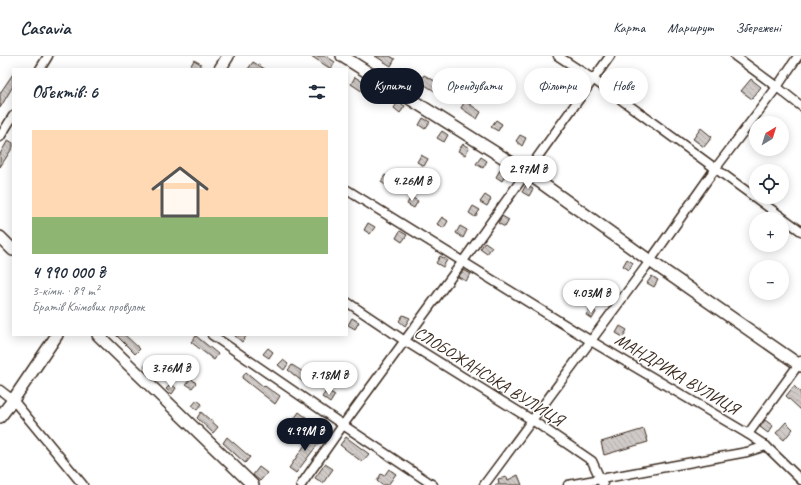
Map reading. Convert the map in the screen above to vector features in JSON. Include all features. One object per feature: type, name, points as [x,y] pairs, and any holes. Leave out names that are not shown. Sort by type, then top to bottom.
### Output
[{"type":"street","points":[[41,68],[48,56]]},
{"type":"street","points":[[221,68],[228,56]]},
{"type":"street","points":[[342,56],[526,172],[650,261],[800,364],[748,434]]},
{"type":"street","points":[[558,56],[592,79],[801,231]]},
{"type":"street","points":[[301,485],[610,56]]},
{"type":"street","points":[[735,56],[801,106]]},
{"type":"street","points":[[484,485],[650,261],[798,56]]},
{"type":"street","points":[[0,137],[12,118]]},
{"type":"street","name":"МАНДРИКА ВУЛИЦЯ","points":[[348,191],[590,341],[748,434],[766,446],[801,480]]},
{"type":"street","points":[[0,237],[12,249]]},
{"type":"street","name":"СЛОБОЖАНСЬКА ВУЛИЦЯ","points":[[348,303],[405,341],[532,420],[592,461],[602,482]]},
{"type":"street","points":[[0,417],[14,400],[56,336]]},
{"type":"street","points":[[99,336],[253,485]]},
{"type":"street","points":[[213,336],[432,485]]},
{"type":"street","points":[[0,390],[14,400],[83,485]]},
{"type":"street","points":[[568,485],[602,482],[746,452],[766,446]]},
{"type":"building","points":[[311,56],[326,56],[335,62],[332,68]]},
{"type":"building","points":[[375,56],[390,56],[395,59],[391,66]]},
{"type":"building","points":[[194,60],[201,64],[199,68],[190,67]]},
{"type":"building","points":[[253,62],[263,68],[249,68]]},
{"type":"building","points":[[12,75],[12,88],[0,108],[0,93]]},
{"type":"building","points":[[424,75],[432,79],[432,89],[424,84]]},
{"type":"building","points":[[355,77],[360,80],[360,90],[351,84]]},
{"type":"building","points":[[751,79],[761,87],[752,99],[741,91]]},
{"type":"building","points":[[397,104],[405,106],[400,113],[394,108]]},
{"type":"building","points":[[463,104],[469,104],[481,112],[477,119],[461,108]]},
{"type":"building","points":[[423,118],[430,122],[425,129],[419,125]]},
{"type":"building","points":[[496,120],[502,124],[498,131],[491,127]]},
{"type":"building","points":[[701,128],[712,137],[704,147],[693,139]]},
{"type":"building","points":[[442,131],[448,135],[444,142],[437,138]]},
{"type":"building","points":[[520,135],[526,138],[522,146],[516,141]]},
{"type":"building","points":[[8,140],[12,142],[12,149],[0,167],[0,154]]},
{"type":"building","points":[[463,144],[469,148],[465,155],[458,151]]},
{"type":"building","points":[[421,155],[428,159],[424,166],[417,162]]},
{"type":"building","points":[[481,157],[487,161],[483,168],[476,164]]},
{"type":"building","points":[[500,170],[506,174],[502,181],[496,177]]},
{"type":"building","points":[[385,175],[392,179],[387,186],[381,182]]},
{"type":"building","points":[[526,185],[533,189],[529,196],[522,192]]},
{"type":"building","points":[[485,195],[491,199],[487,206],[480,202]]},
{"type":"building","points":[[411,197],[418,201],[414,208],[407,204]]},
{"type":"building","points":[[473,206],[480,210],[475,217],[469,213]]},
{"type":"building","points":[[502,216],[509,220],[505,227],[498,223]]},
{"type":"building","points":[[442,217],[448,221],[444,228],[437,224]]},
{"type":"building","points":[[368,223],[375,227],[370,234],[364,230]]},
{"type":"building","points":[[460,226],[467,230],[463,238],[456,233]]},
{"type":"building","points":[[400,231],[407,235],[402,242],[396,238]]},
{"type":"building","points":[[485,242],[492,247],[487,254],[480,249]]},
{"type":"building","points":[[440,256],[447,260],[443,267],[436,263]]},
{"type":"building","points":[[627,259],[633,263],[629,270],[623,266]]},
{"type":"building","points":[[464,270],[471,274],[466,281],[458,277]]},
{"type":"building","points":[[652,276],[658,280],[654,287],[647,283]]},
{"type":"building","points":[[590,308],[596,312],[592,319],[586,315]]},
{"type":"building","points":[[403,315],[410,318],[405,326],[399,321]]},
{"type":"building","points":[[352,318],[359,322],[355,329],[348,325]]},
{"type":"building","points":[[620,326],[627,330],[623,337],[616,333]]},
{"type":"building","points":[[117,336],[126,336],[140,349],[135,354]]},
{"type":"building","points":[[196,336],[218,354],[214,360],[191,342]]},
{"type":"building","points":[[235,336],[246,336],[242,342]]},
{"type":"building","points":[[268,348],[273,352],[269,358],[263,354]]},
{"type":"building","points":[[283,360],[288,364],[284,370],[278,365]]},
{"type":"building","points":[[148,361],[154,366],[149,372],[144,367]]},
{"type":"building","points":[[292,365],[308,375],[307,377],[313,382],[309,387],[288,370]]},
{"type":"building","points":[[157,366],[162,371],[158,376],[152,372]]},
{"type":"building","points":[[246,372],[264,387],[265,386],[280,396],[275,404],[242,378]]},
{"type":"building","points":[[191,378],[196,383],[192,388],[186,384]]},
{"type":"building","points":[[171,384],[176,388],[172,394],[166,389]]},
{"type":"building","points":[[794,386],[801,393],[801,410],[786,396]]},
{"type":"building","points":[[327,390],[335,395],[330,403],[322,397]]},
{"type":"building","points":[[197,400],[202,404],[197,410],[192,406]]},
{"type":"building","points":[[201,412],[218,427],[213,433],[197,418]]},
{"type":"building","points":[[299,412],[307,418],[302,425],[294,419]]},
{"type":"building","points":[[765,420],[773,426],[768,433],[760,427]]},
{"type":"building","points":[[786,422],[793,429],[784,440],[776,433]]},
{"type":"building","points":[[644,429],[648,442],[604,455],[601,442]]},
{"type":"building","points":[[310,432],[321,440],[296,473],[289,468],[307,442],[304,440]]},
{"type":"building","points":[[227,437],[250,457],[245,463],[223,443]]},
{"type":"building","points":[[346,437],[369,454],[362,462],[340,445]]},
{"type":"building","points":[[325,464],[333,469],[323,483],[315,478]]},
{"type":"building","points":[[259,467],[267,473],[260,481],[253,475]]},
{"type":"building","points":[[389,469],[396,474],[388,485],[382,485],[377,481],[381,474],[384,476]]},
{"type":"building","points":[[518,475],[522,485],[495,485],[499,483],[498,479],[507,477],[508,480]]}]
